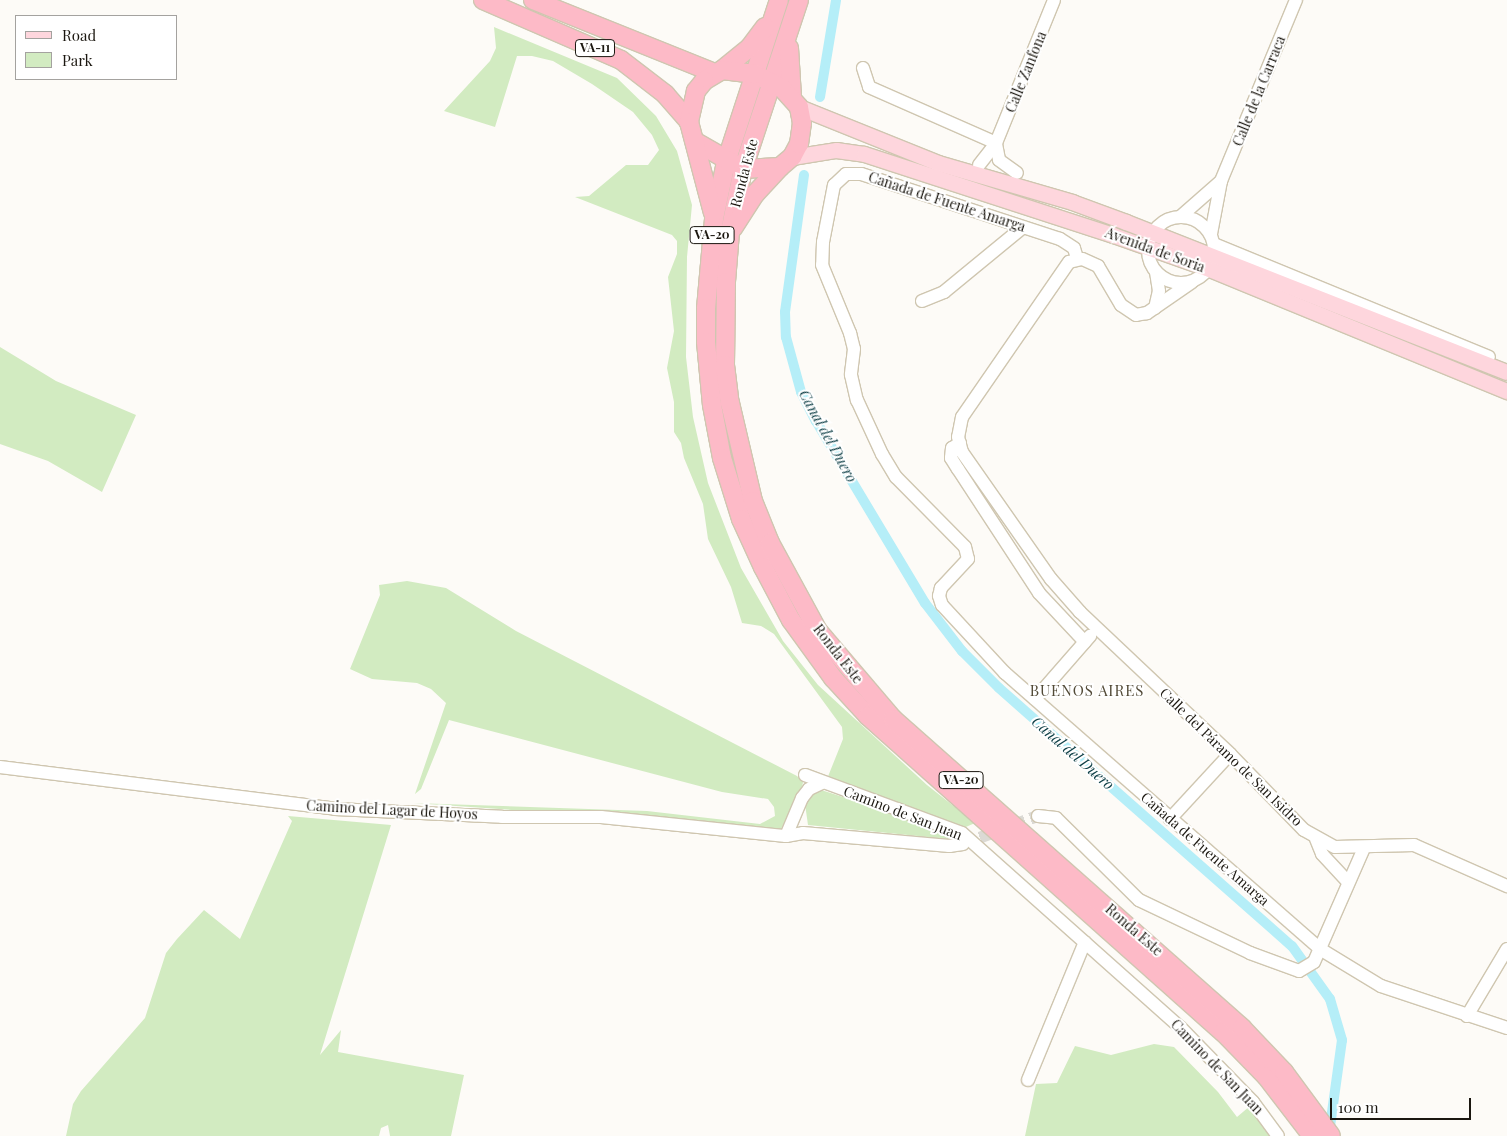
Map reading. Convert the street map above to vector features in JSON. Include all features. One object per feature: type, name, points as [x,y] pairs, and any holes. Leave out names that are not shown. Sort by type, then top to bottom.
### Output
[{"type":"highway","name":"VA-11","points":[[483,0],[621,60],[665,94],[689,122],[696,142]]},
{"type":"highway","name":"VA-11","points":[[534,0],[719,72],[763,77]]},
{"type":"highway","name":"Ronda Este","points":[[799,0],[790,27],[763,77],[726,162],[714,219],[706,342],[722,458],[742,519],[791,620],[834,678],[868,716],[1223,1032],[1312,1126],[1330,1136]]},
{"type":"highway","points":[[689,122],[696,91],[750,47],[776,7]]},
{"type":"highway","name":"Ronda Este","points":[[776,7],[730,232],[725,365],[735,433],[753,501],[770,544],[818,631],[893,719],[1203,991],[1284,1072],[1312,1126]]},
{"type":"highway","points":[[730,232],[754,194],[786,162],[802,134],[788,69],[790,27]]},
{"type":"highway","points":[[763,77],[795,102]]},
{"type":"highway","points":[[696,142],[726,162],[743,169],[786,162]]},
{"type":"highway","points":[[696,142],[714,219]]},
{"type":"main road","name":"Avenida de Soria","points":[[795,102],[938,163],[1072,202],[1212,251],[1507,372]]},
{"type":"main road","name":"Avenida de Soria","points":[[786,162],[836,150],[864,154],[1148,247],[1212,251],[1507,391]]},
{"type":"street","name":"Calle Zanfona","points":[[979,164],[996,143],[1054,0]]},
{"type":"street","name":"Calle de la Carraca","points":[[1212,251],[1221,181],[1296,0]]},
{"type":"street","points":[[863,68],[870,88],[996,143],[999,160],[1017,174]]},
{"type":"street","name":"Cañada de Fuente Amarga","points":[[1077,258],[1074,248],[1060,239],[861,174],[846,174],[834,185],[823,242],[822,264],[850,333],[854,349],[850,376],[856,400],[882,454],[896,477],[965,547],[968,559],[941,588],[939,596],[942,606],[982,651],[1170,819],[1320,949],[1381,986],[1507,1028]]},
{"type":"street","name":"Calle de la Carraca","points":[[1154,232],[1168,220],[1180,217],[1221,181]]},
{"type":"street","points":[[1077,258],[1098,266],[1121,305],[1129,312],[1142,315],[1192,282],[1212,251],[1197,221],[1180,217]]},
{"type":"street","points":[[922,301],[944,292],[1023,227]]},
{"type":"street","points":[[1154,232],[1148,247],[1156,272],[1159,291],[1155,308]]},
{"type":"street","name":"Avenida de Soria","points":[[1212,251],[1507,365]]},
{"type":"street","name":"Calle del Páramo de San Isidro","points":[[1077,258],[1069,262],[962,417],[960,443],[971,466],[1051,579],[1096,629],[1230,754],[1316,839],[1335,847],[1364,848],[1397,843],[1414,845],[1507,886]]},
{"type":"street","points":[[1156,272],[1175,283],[1192,282]]},
{"type":"street","name":"Calle del Páramo de San Isidro","points":[[960,443],[952,448],[951,458],[1040,593],[1085,642]]},
{"type":"street","points":[[1035,699],[1096,629]]},
{"type":"street","points":[[1170,819],[1230,754]]},
{"type":"street","name":"Camino del Lagar de Hoyos","points":[[0,766],[335,809],[502,817],[601,818],[786,836],[803,833],[949,846],[963,844]]},
{"type":"street","name":"Camino de San Juan","points":[[805,775],[822,783],[962,833],[1180,1027],[1253,1102],[1278,1136]]},
{"type":"street","points":[[786,836],[802,798],[809,789],[822,783]]},
{"type":"street","points":[[1038,816],[1056,818],[1139,900],[1250,953],[1299,971],[1314,962],[1364,848]]},
{"type":"street","name":"Calle del Páramo de San Isidro","points":[[1316,839],[1322,854],[1348,882]]},
{"type":"street","points":[[1028,1080],[1085,942]]},
{"type":"street","points":[[1467,1016],[1507,949]]},
{"type":"green space","points":[[494,27],[617,78],[656,116],[677,151],[692,205],[687,257],[686,357],[693,417],[708,483],[741,568],[783,641],[818,685],[927,785],[975,823],[959,830],[827,779],[843,739],[842,727],[774,634],[761,626],[742,623],[731,587],[708,539],[703,504],[684,458],[681,443],[674,432],[674,402],[667,368],[674,331],[668,277],[677,254],[677,241],[672,235],[575,197],[589,196],[626,165],[648,165],[659,150],[652,135],[633,112],[592,84],[553,61],[532,56],[517,56],[495,127],[444,111],[490,61],[496,48]]},
{"type":"green space","points":[[0,347],[56,381],[136,415],[102,492],[48,461],[0,444]]},
{"type":"green space","points":[[407,581],[446,588],[516,631],[797,776],[803,782],[802,788],[781,829],[413,803],[647,811],[760,824],[775,816],[774,807],[768,799],[722,792],[449,720],[421,789],[415,794],[446,703],[431,689],[417,683],[372,679],[350,669],[380,595],[379,585]]},
{"type":"green space","points":[[818,789],[949,831],[948,839],[808,825],[805,804]]},
{"type":"green space","points":[[288,816],[391,825],[320,1055],[341,1030],[338,1052],[464,1075],[451,1136],[390,1136],[388,1125],[381,1128],[379,1136],[66,1136],[73,1104],[81,1091],[145,1018],[166,953],[177,939],[204,910],[240,939],[292,821]]},
{"type":"green space","points":[[1154,1044],[1174,1047],[1218,1092],[1237,1117],[1250,1106],[1273,1136],[1025,1136],[1036,1084],[1057,1083],[1075,1046],[1111,1055]]},
{"type":"waterway","name":"Canal del Duero","points":[[820,97],[836,0]]},
{"type":"waterway","name":"Canal del Duero","points":[[804,175],[785,312],[786,337],[801,392],[816,421],[925,603],[962,651],[999,688],[1292,946],[1330,999],[1342,1040],[1329,1134]]},
{"type":"tunnel","points":[[963,844],[1038,816]]},
{"type":"district","name":"BUENOS AIRES","points":[[1087,691]]}]
